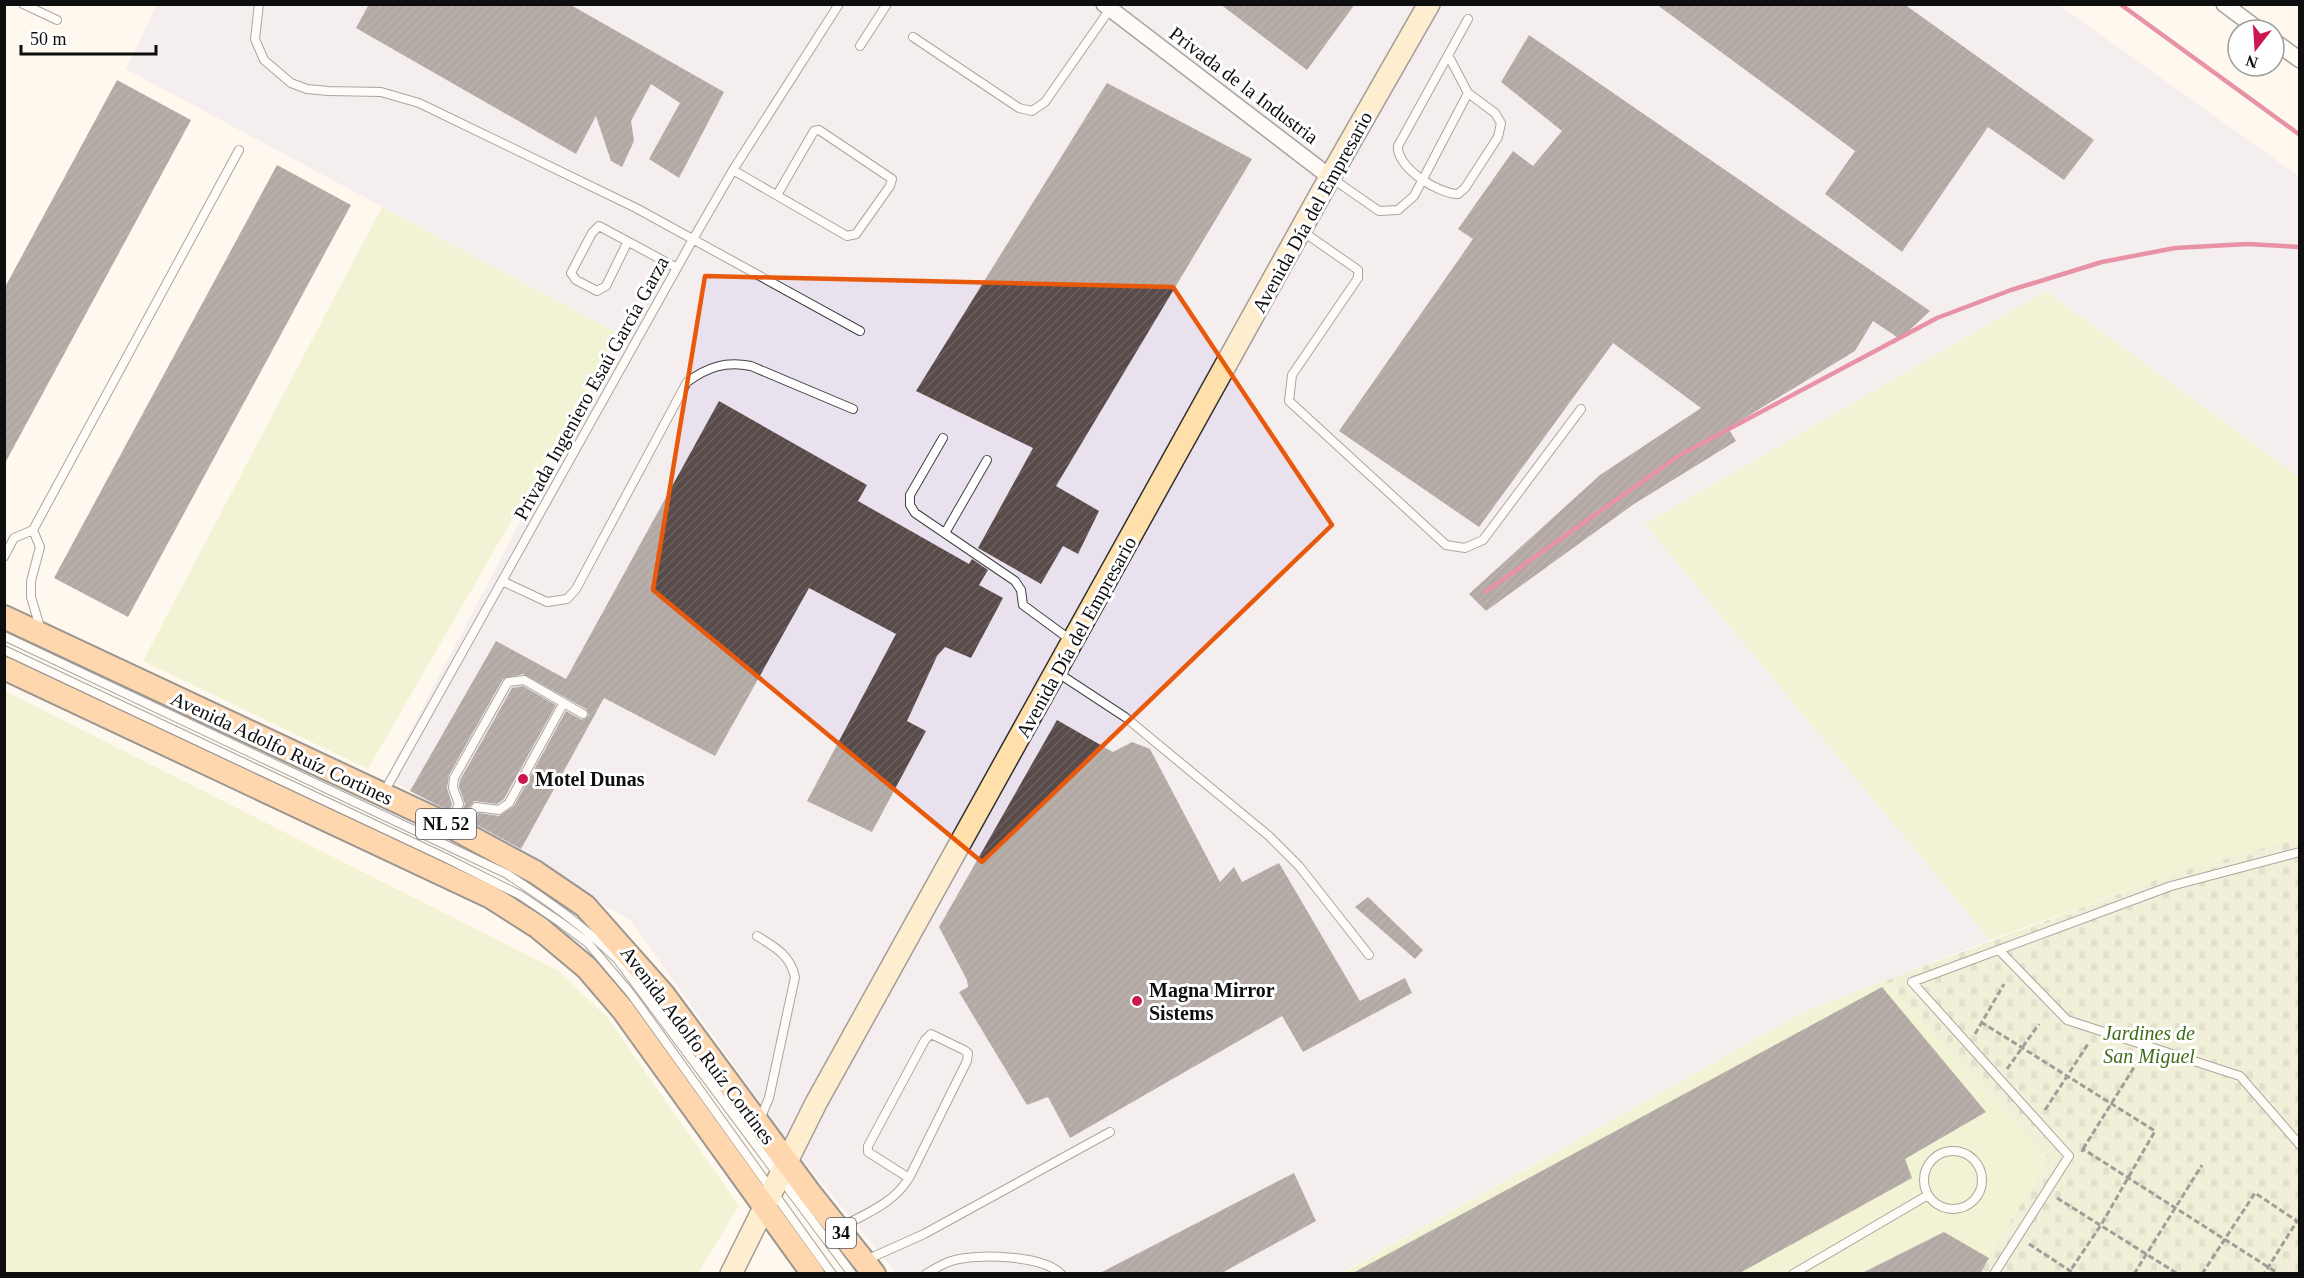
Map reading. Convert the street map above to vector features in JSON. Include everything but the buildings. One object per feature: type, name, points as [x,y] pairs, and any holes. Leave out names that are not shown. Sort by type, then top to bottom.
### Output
[{"type":"main road","name":"Avenida Adolfo Ruíz Cortines","points":[[4,617],[454,829],[535,872],[585,906],[663,994],[758,1123],[776,1184],[813,1274]]},
{"type":"main road","name":"Avenida Adolfo Ruíz Cortines","points":[[4,668],[491,897],[538,927],[587,968],[776,1184],[838,1229],[864,1269]]},
{"type":"street","name":"Avenida Día del Empresario","points":[[731,1274],[816,1103],[1330,177],[1429,4]]},
{"type":"street","points":[[2224,4],[2243,18]]},
{"type":"street","name":"Privada de la Industria","points":[[1107,7],[1330,177]]},
{"type":"street","points":[[2286,50],[2300,60]]},
{"type":"lane","points":[[23,4],[57,21]]},
{"type":"lane","points":[[259,4],[255,39],[264,60],[291,83],[307,89],[381,92],[419,103],[636,208],[692,241],[860,331]]},
{"type":"lane","name":"Privada Ingeniero Esaú García Garza","points":[[382,795],[733,170],[839,4]]},
{"type":"lane","points":[[860,46],[887,4]]},
{"type":"lane","points":[[913,37],[1019,108],[1032,111],[1045,102],[1107,7]]},
{"type":"lane","points":[[1448,55],[1468,93],[1495,112],[1501,123],[1498,137],[1465,188],[1458,194],[1450,194],[1423,180],[1401,162],[1397,155],[1398,146],[1448,55],[1468,19]]},
{"type":"lane","points":[[1330,177],[1379,211],[1398,210],[1414,196],[1468,93]]},
{"type":"lane","points":[[733,170],[848,236],[856,234],[890,186],[892,179],[819,130],[814,131],[777,195]]},
{"type":"lane","points":[[4,556],[14,538],[33,530],[239,150]]},
{"type":"lane","points":[[627,243],[606,286],[597,291],[576,280],[571,273],[592,233],[600,226],[627,243],[677,268]]},
{"type":"lane","points":[[1301,230],[1350,263],[1358,270],[1358,278],[1292,375],[1289,400],[1446,545],[1465,548],[1483,540],[1581,409]]},
{"type":"lane","points":[[502,581],[547,602],[567,599],[576,590],[687,382],[704,370],[734,363],[751,366],[853,409]]},
{"type":"lane","points":[[943,438],[910,495],[910,505],[915,513],[1015,581],[1021,590],[1023,605],[1073,642]]},
{"type":"lane","points":[[945,533],[987,460]]},
{"type":"lane","points":[[33,530],[40,547],[31,581],[31,597],[35,616],[45,636]]},
{"type":"lane","points":[[4,636],[507,874],[553,904],[591,933],[618,960],[776,1184],[831,1274]]},
{"type":"lane","points":[[4,650],[446,858],[520,895],[560,922],[588,943],[631,994],[776,1184],[864,1269],[1110,1132]]},
{"type":"lane","points":[[1057,672],[1125,717],[1269,836],[1299,866],[1369,955]]},
{"type":"lane","points":[[454,829],[459,804],[453,788],[454,778],[504,686],[517,679],[524,680],[584,714]]},
{"type":"lane","points":[[454,829],[476,807],[499,810],[509,803],[563,704]]},
{"type":"lane","points":[[1994,1274],[2069,1156],[1912,982],[2171,886],[2300,852]]},
{"type":"lane","points":[[757,936],[784,953],[792,965],[795,977],[769,1098],[758,1123]]},
{"type":"lane","points":[[1999,950],[2067,1020],[2240,1076],[2300,1145]]},
{"type":"lane","points":[[838,1229],[886,1203],[901,1192],[909,1178],[968,1056],[964,1050],[931,1034],[925,1040],[868,1146],[868,1152],[874,1157],[909,1178]]},
{"type":"lane","points":[[1958,1151],[1975,1160],[1982,1178],[1977,1197],[1970,1203],[1952,1209],[1942,1207],[1928,1195],[1924,1186],[1926,1167],[1939,1154],[1958,1151]]},
{"type":"lane","points":[[1793,1274],[1928,1195]]},
{"type":"lane","points":[[926,1274],[951,1261],[978,1257],[1027,1259],[1055,1268],[1061,1274]]},
{"type":"path","points":[[1974,1036],[2004,984]]},
{"type":"path","points":[[1981,1022],[2155,1131],[2101,1225],[2069,1272]]},
{"type":"path","points":[[2006,1070],[2039,1024]]},
{"type":"path","points":[[2044,1112],[2088,1044]]},
{"type":"path","points":[[2078,1159],[2138,1061]]},
{"type":"path","points":[[2084,1149],[2279,1274]]},
{"type":"path","points":[[2134,1274],[2202,1165]]},
{"type":"path","points":[[2202,1274],[2254,1193],[2297,1221],[2264,1274]]},
{"type":"path","points":[[2054,1196],[2178,1274]]},
{"type":"path","points":[[2025,1241],[2075,1274]]},
{"type":"highlighted area","points":[[705,276],[1173,287],[1332,525],[982,862],[653,590]]},
{"type":"shaded area","points":[[157,4],[2059,5],[2299,176],[2299,477],[2046,291],[1645,524],[1990,940],[1804,1012],[1341,1273],[896,1273],[789,1143],[631,921],[386,777],[619,334],[126,69]]},
{"type":"green space","points":[[382,207],[619,334],[368,769],[143,661]]},
{"type":"green space","points":[[2046,291],[2299,477],[2299,838],[2172,874],[1990,940],[1645,524]]},
{"type":"green space","points":[[5,691],[557,970],[607,1017],[739,1206],[698,1273],[5,1273]]},
{"type":"green space","name":"Jardines de San Miguel","points":[[2299,838],[2299,1273],[1978,1273],[2049,1159],[1884,981],[2172,874]]},
{"type":"green space","points":[[1884,981],[2049,1159],[1978,1273],[1341,1274],[1804,1012]]},
{"type":"railway","points":[[2120,4],[2300,135]]},
{"type":"railway","points":[[1485,592],[1680,455],[1937,318],[2011,290],[2102,262],[2175,248],[2247,244],[2300,247]]},
{"type":"place","name":"Motel Dunas","points":[[523,779]]},
{"type":"place","name":"Magna Mirror Sistems","points":[[1137,1001]]}]
